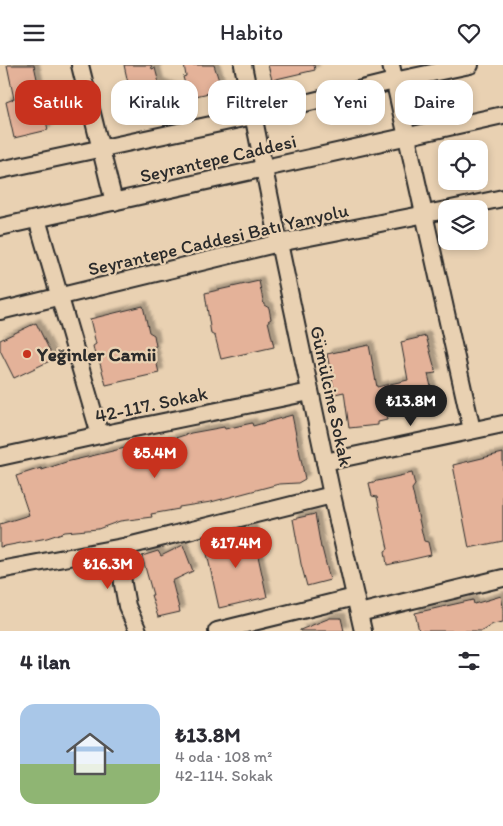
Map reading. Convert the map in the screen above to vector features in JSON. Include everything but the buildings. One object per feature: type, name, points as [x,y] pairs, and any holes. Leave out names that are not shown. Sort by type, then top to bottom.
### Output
[{"type":"street","points":[[80,65],[114,202]]},
{"type":"street","name":"Gümülcine Sokak","points":[[244,65],[247,80]]},
{"type":"street","points":[[391,65],[472,430]]},
{"type":"street","points":[[306,103],[470,65]]},
{"type":"street","name":"Seyrantepe Caddesi","points":[[0,227],[503,115]]},
{"type":"street","points":[[0,170],[212,125]]},
{"type":"street","name":"Gümülcine Sokak","points":[[255,125],[332,495],[363,631]]},
{"type":"street","points":[[488,201],[503,198]]},
{"type":"street","name":"Seyrantepe Caddesi Batı Yanyolu","points":[[0,311],[279,243],[438,212]]},
{"type":"street","points":[[37,219],[100,435]]},
{"type":"street","name":"42-117. Sokak","points":[[0,457],[310,392]]},
{"type":"street","points":[[325,461],[503,424]]},
{"type":"street","points":[[0,570],[128,545],[332,495]]},
{"type":"street","points":[[128,545],[122,561],[123,584],[127,607],[138,631]]},
{"type":"street","points":[[218,631],[503,578]]},
{"type":"place","name":"Yeğinler Camii","points":[[27,354]]}]
